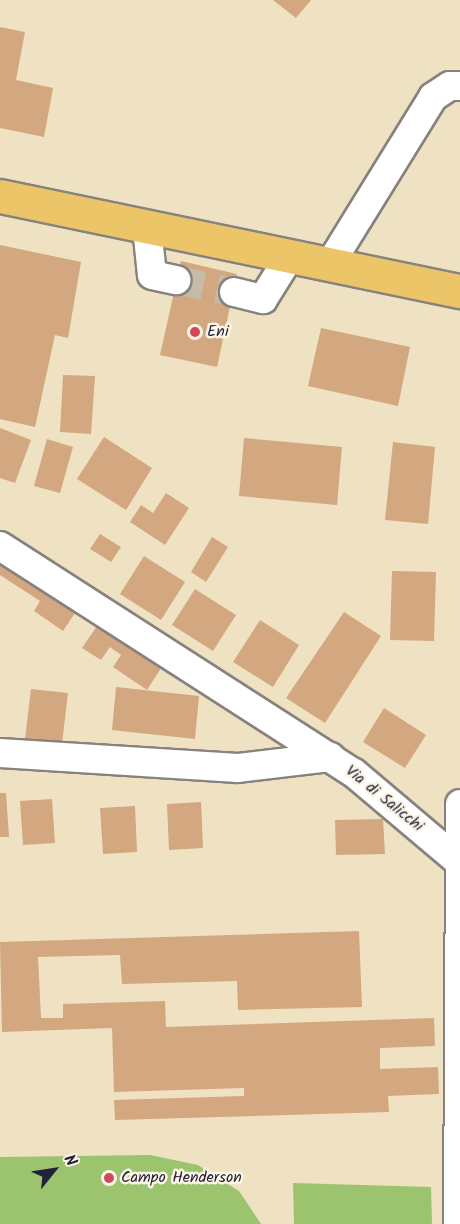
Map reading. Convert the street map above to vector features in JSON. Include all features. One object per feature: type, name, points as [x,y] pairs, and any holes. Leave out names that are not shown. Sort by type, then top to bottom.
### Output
[{"type":"main road","points":[[0,196],[460,291]]},
{"type":"street","points":[[330,264],[433,97],[450,86],[460,86]]},
{"type":"street","points":[[147,226],[152,275],[176,280]]},
{"type":"street","points":[[234,292],[263,299],[290,256]]},
{"type":"street","name":"Via di Salicchi","points":[[0,546],[330,758],[458,861]]},
{"type":"street","points":[[0,753],[238,768],[330,758]]},
{"type":"street","points":[[458,1224],[460,804]]},
{"type":"green space","name":"Campo Henderson","points":[[150,1155],[198,1165],[239,1191],[261,1224],[0,1224],[0,1157]]},
{"type":"green space","points":[[293,1183],[431,1187],[432,1224],[294,1224]]},
{"type":"building","points":[[273,0],[311,0],[296,18]]},
{"type":"building","points":[[0,27],[25,32],[16,80],[53,88],[44,137],[0,128]]},
{"type":"building","points":[[0,245],[81,262],[68,338],[55,335],[35,427],[0,419]]},
{"type":"building","name":"Eni","points":[[181,261],[237,274],[217,367],[160,355]]},
{"type":"building","points":[[321,328],[410,347],[398,406],[308,386]]},
{"type":"building","points":[[63,375],[95,376],[91,434],[60,432]]},
{"type":"building","points":[[0,428],[31,440],[15,483],[0,478]]},
{"type":"building","points":[[104,437],[152,468],[126,510],[77,479]]},
{"type":"building","points":[[244,438],[342,447],[337,505],[239,496]]},
{"type":"building","points":[[47,439],[73,447],[60,493],[34,486]]},
{"type":"building","points":[[393,442],[435,447],[428,524],[385,520]]},
{"type":"building","points":[[166,493],[189,508],[165,545],[130,522],[141,505],[153,513]]},
{"type":"building","points":[[100,534],[121,547],[111,562],[90,549]]},
{"type":"building","points":[[212,537],[228,547],[206,582],[191,572]]},
{"type":"building","points":[[0,554],[79,607],[63,631],[34,611],[40,601],[0,575]]},
{"type":"building","points":[[144,556],[185,582],[161,620],[120,594]]},
{"type":"building","points":[[392,571],[436,572],[434,641],[390,640]]},
{"type":"building","points":[[195,589],[236,615],[213,651],[172,625]]},
{"type":"building","points":[[344,612],[381,636],[325,723],[286,698]]},
{"type":"building","points":[[101,620],[165,662],[147,690],[113,667],[121,655],[110,647],[101,660],[82,648]]},
{"type":"building","points":[[260,620],[299,645],[273,687],[233,662]]},
{"type":"building","points":[[116,687],[199,696],[195,739],[112,730]]},
{"type":"building","points":[[31,689],[68,693],[61,752],[24,747]]},
{"type":"building","points":[[384,708],[426,735],[405,768],[363,742]]},
{"type":"building","points":[[0,793],[6,793],[9,837],[0,837]]},
{"type":"building","points":[[52,799],[55,843],[23,845],[20,801]]},
{"type":"building","points":[[201,802],[203,848],[169,850],[167,804]]},
{"type":"building","points":[[135,806],[137,852],[103,854],[100,808]]},
{"type":"building","points":[[383,819],[385,854],[336,855],[335,820]]},
{"type":"building","points":[[359,931],[362,1007],[238,1010],[237,981],[122,984],[120,955],[38,957],[41,1018],[63,1018],[63,1004],[165,1001],[166,1027],[434,1018],[435,1046],[380,1048],[380,1069],[438,1067],[439,1094],[388,1096],[389,1112],[115,1120],[114,1100],[244,1096],[244,1088],[114,1092],[112,1028],[2,1032],[0,942]]},
{"type":"tunnel","points":[[176,280],[234,292]]},
{"type":"place","name":"Eni","points":[[195,332]]},
{"type":"place","name":"Campo Henderson","points":[[109,1178]]}]
